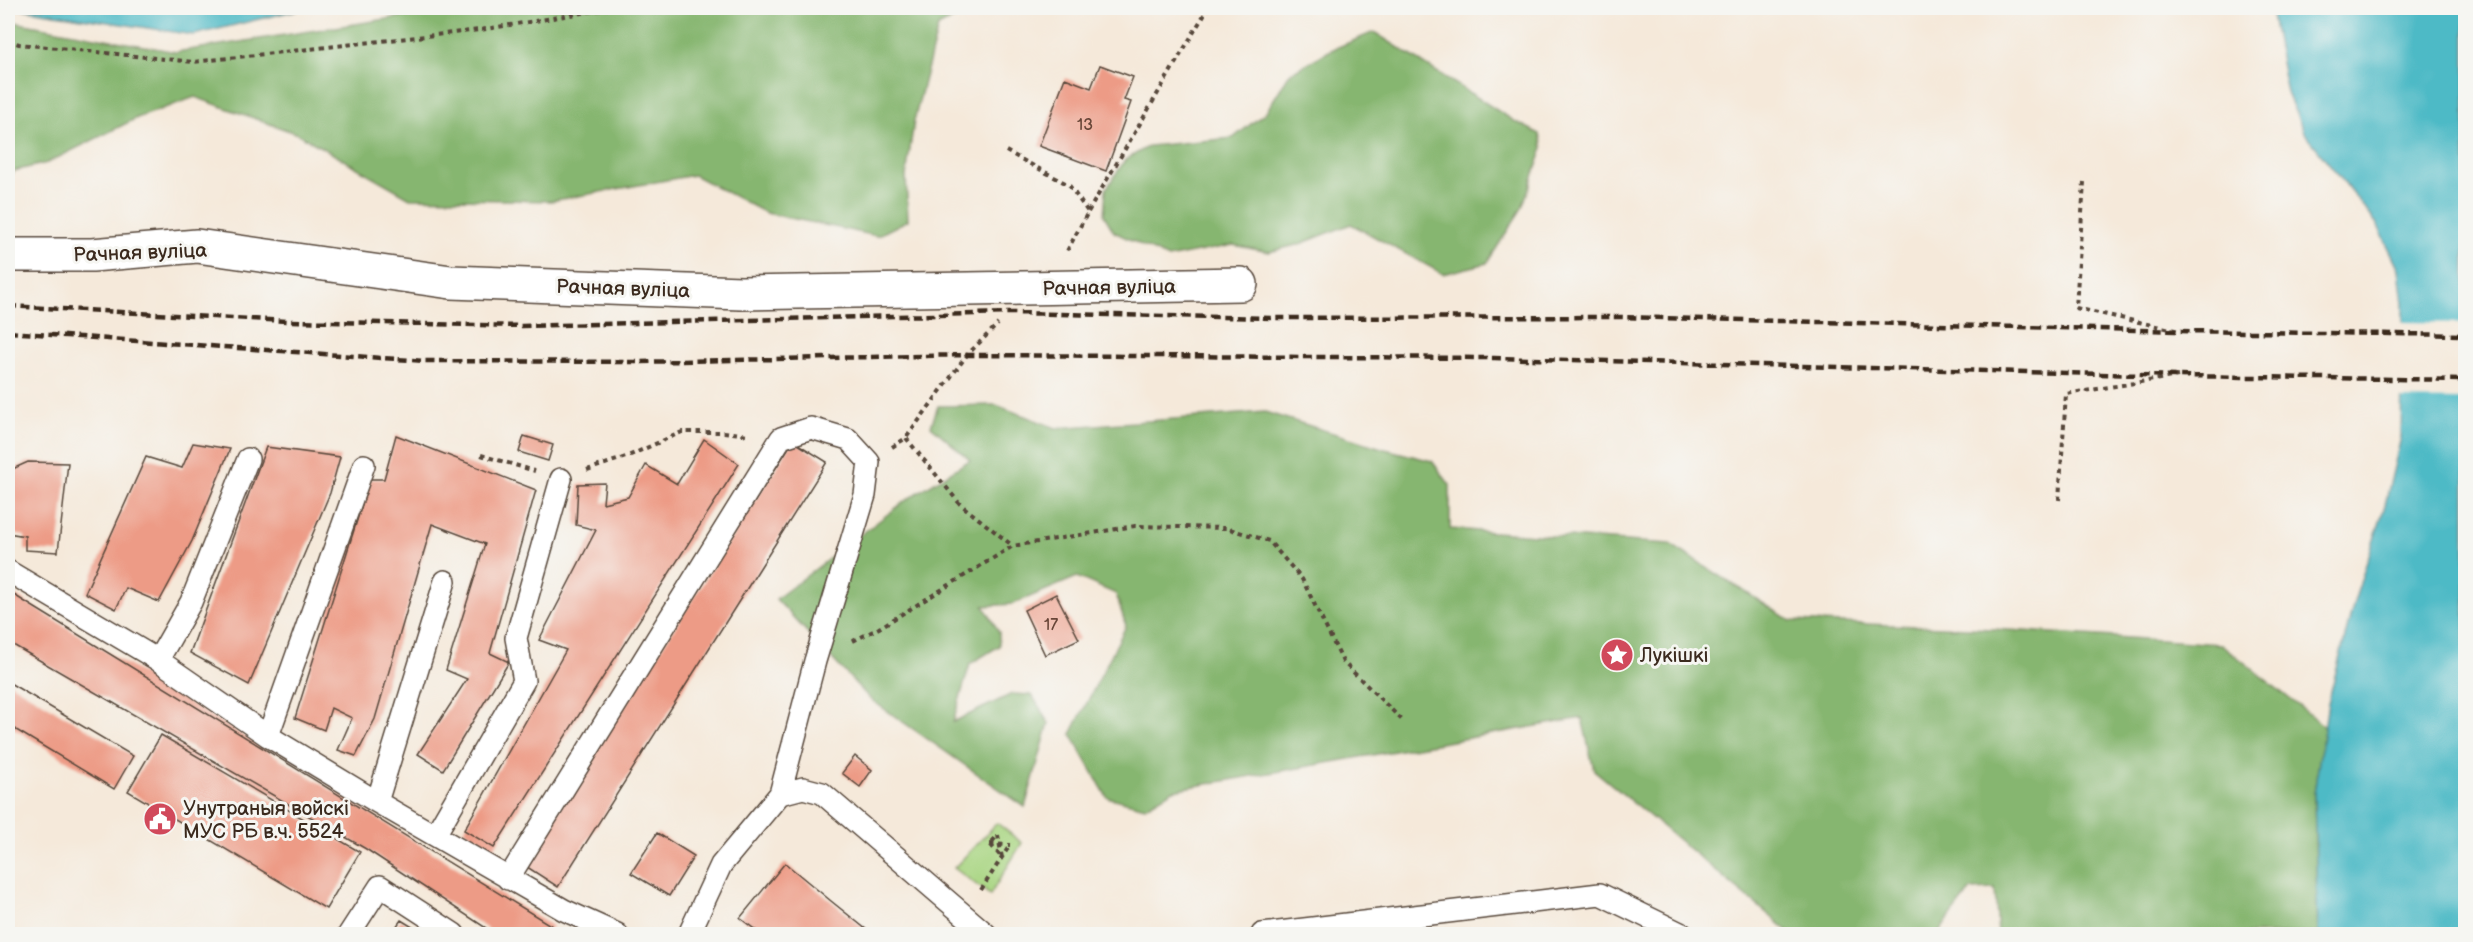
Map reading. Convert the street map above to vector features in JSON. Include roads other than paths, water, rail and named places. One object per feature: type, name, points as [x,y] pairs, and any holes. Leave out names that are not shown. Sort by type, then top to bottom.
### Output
[{"type":"street","name":"Рачная вуліца","points":[[8,255],[92,255],[197,246],[451,282],[741,293],[1241,284]]},
{"type":"lane","points":[[508,879],[781,438],[811,428],[848,439],[869,462],[865,495],[815,661],[780,794],[721,865],[689,934]]},
{"type":"lane","points":[[158,660],[191,602],[248,459]]},
{"type":"lane","points":[[268,736],[364,465]]},
{"type":"lane","points":[[435,835],[524,681],[516,638],[561,479]]},
{"type":"lane","points":[[8,571],[158,660],[268,736],[377,802],[564,910],[617,934]]},
{"type":"lane","points":[[377,802],[445,581]]},
{"type":"lane","points":[[780,794],[796,788],[822,793],[986,934]]},
{"type":"lane","points":[[349,934],[380,886],[454,934]]},
{"type":"lane","points":[[1262,934],[1600,894],[1682,934]]},
{"type":"water","points":[[15,8],[305,8],[194,35]]},
{"type":"water","points":[[2273,8],[2465,8],[2465,934],[2318,934],[2314,794],[2328,703],[2354,602],[2385,505],[2401,437],[2403,303],[2399,269],[2377,224],[2304,132],[2287,93],[2272,16]]},
{"type":"railway","points":[[8,306],[287,321],[523,326],[1010,313],[1271,318],[1621,317],[2179,331],[2466,335]]},
{"type":"railway","points":[[8,332],[425,361],[637,362],[967,355],[1494,358],[2178,376],[2466,380]]},
{"type":"place","name":"Лукішкі","points":[[1617,655]]},
{"type":"place","name":"Унутраныя войскі МУС РБ в.ч. 5524","points":[[160,819]]}]
